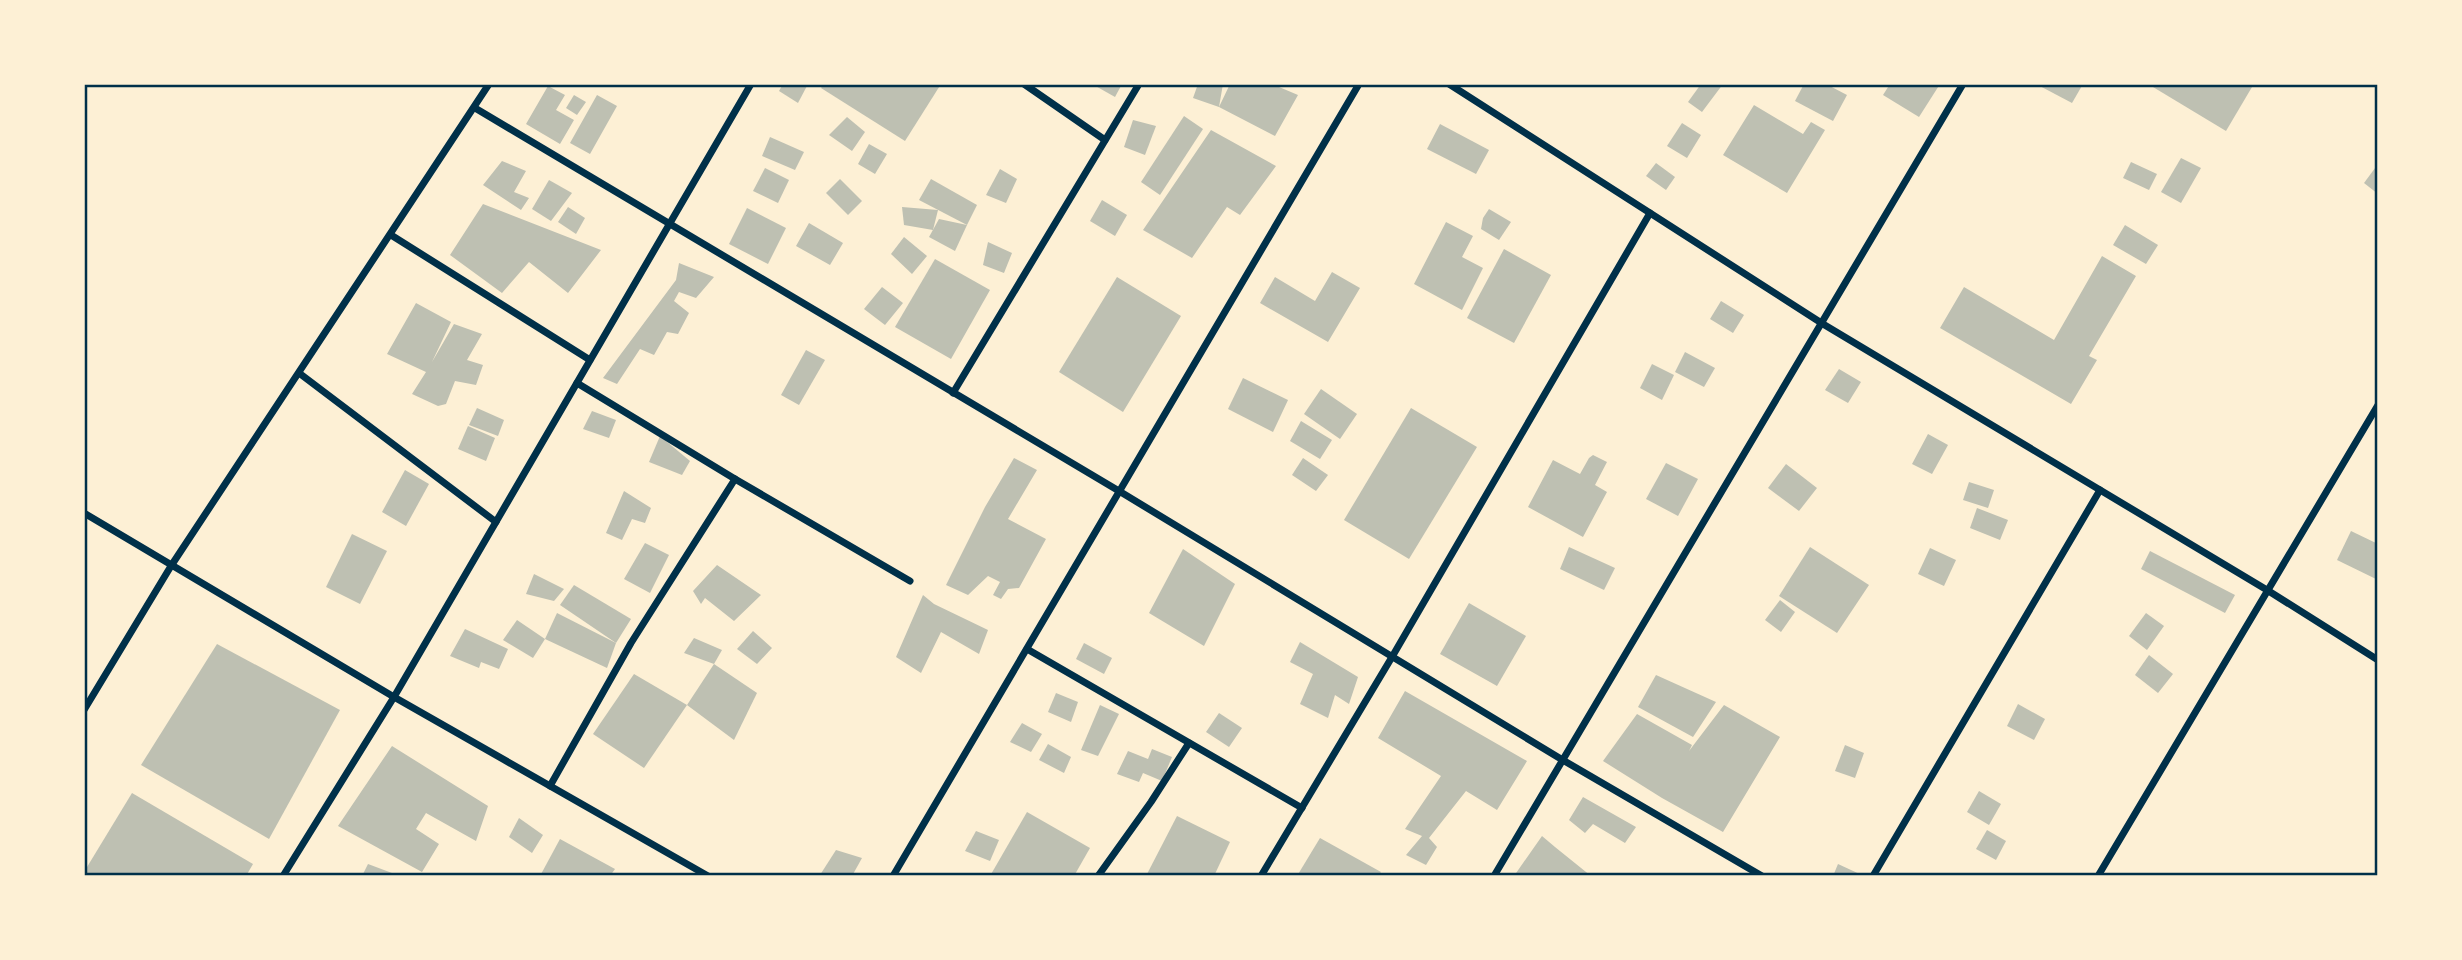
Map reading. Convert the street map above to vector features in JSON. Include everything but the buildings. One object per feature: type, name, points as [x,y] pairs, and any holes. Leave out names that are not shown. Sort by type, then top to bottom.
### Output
[{"type":"street","points":[[84,710],[171,566],[489,84]]},
{"type":"street","points":[[283,876],[394,697],[751,84]]},
{"type":"street","points":[[1024,84],[1105,140]]},
{"type":"street","points":[[953,393],[1139,84]]},
{"type":"street","points":[[893,876],[1359,84]]},
{"type":"street","points":[[1449,84],[1822,324],[2267,590],[2378,660]]},
{"type":"street","points":[[1494,876],[1963,84]]},
{"type":"street","points":[[475,108],[1119,491],[1561,760],[1762,876]]},
{"type":"street","points":[[1261,876],[1392,657],[1650,213]]},
{"type":"street","points":[[391,234],[590,360]]},
{"type":"street","points":[[299,373],[496,522]]},
{"type":"street","points":[[577,383],[910,581]]},
{"type":"street","points":[[2098,876],[2378,405]]},
{"type":"street","points":[[550,786],[631,643],[735,479]]},
{"type":"street","points":[[1873,876],[2100,490]]},
{"type":"street","points":[[84,513],[394,697],[708,876]]},
{"type":"street","points":[[1027,649],[1302,808]]},
{"type":"street","points":[[1098,876],[1152,802],[1189,743]]}]
